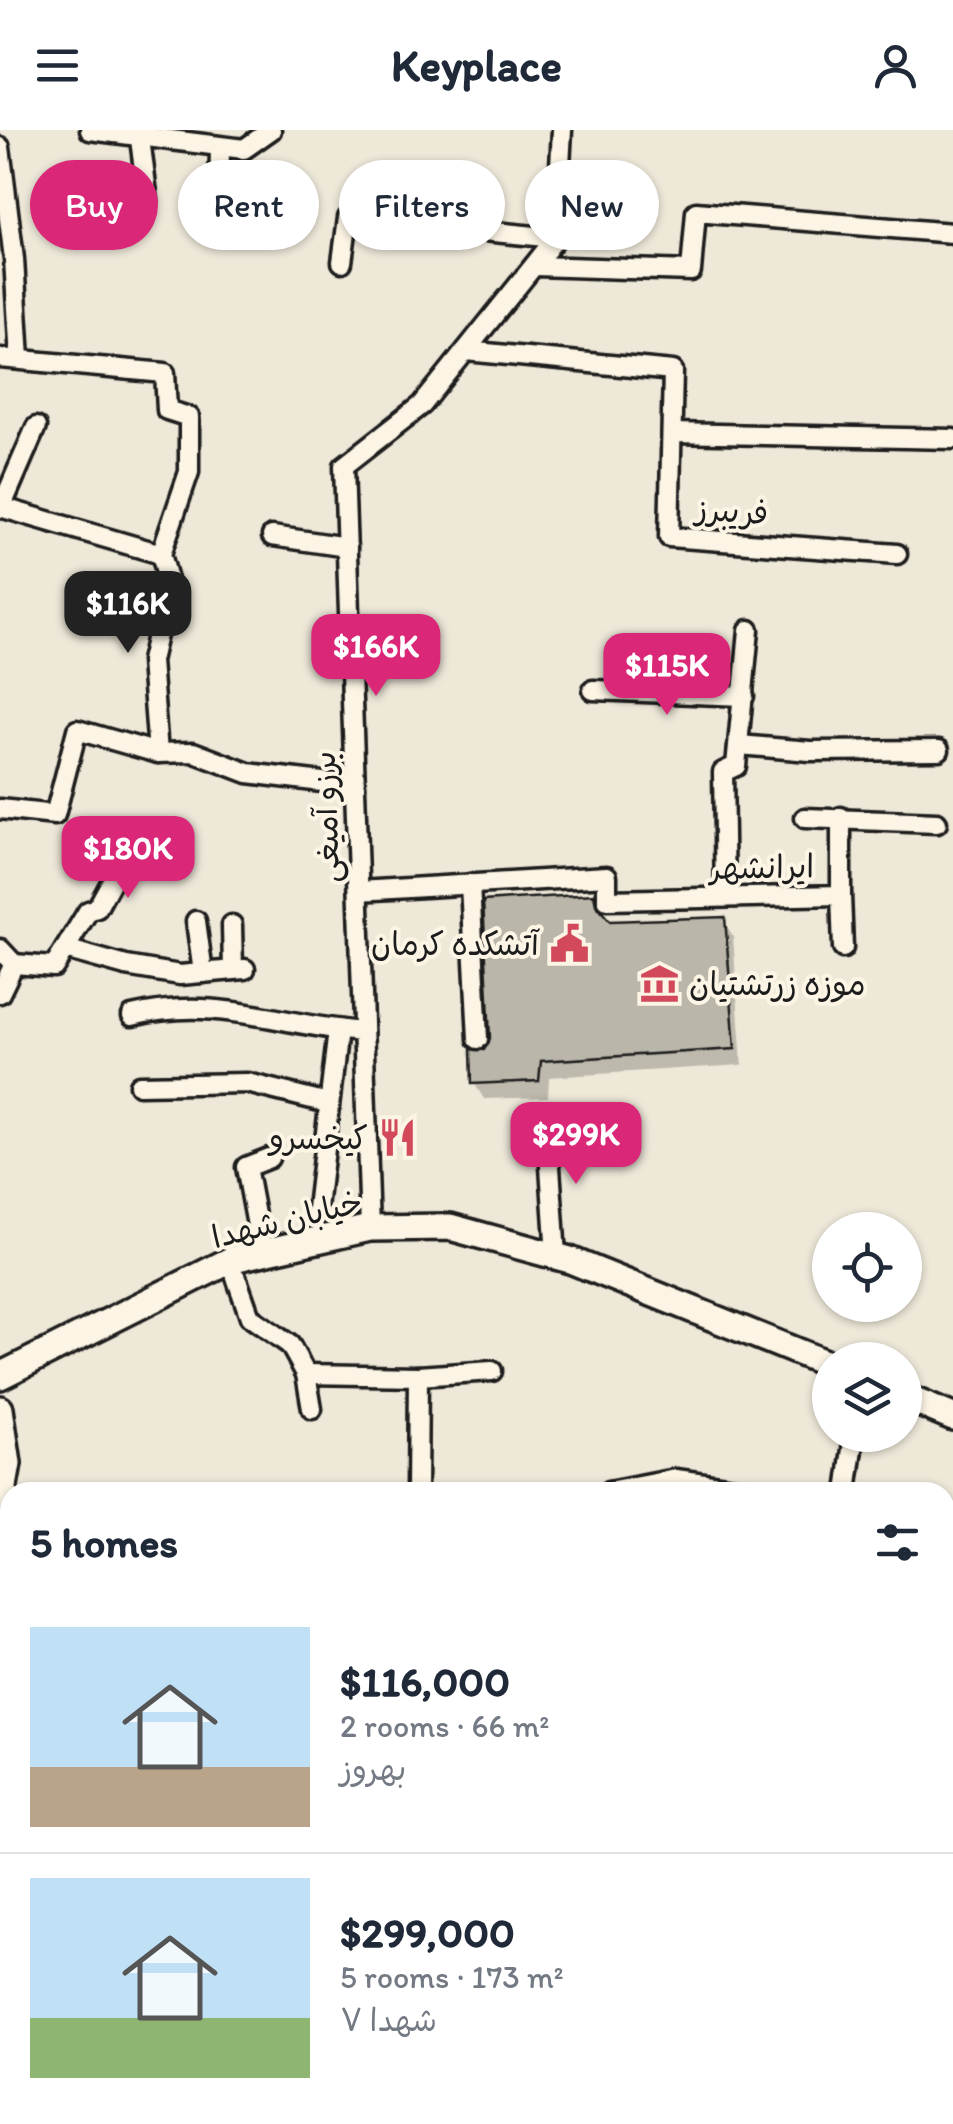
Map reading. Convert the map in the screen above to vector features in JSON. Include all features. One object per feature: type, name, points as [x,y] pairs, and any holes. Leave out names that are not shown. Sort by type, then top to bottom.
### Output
[{"type":"main road","name":"خیابان شهدا","points":[[0,1376],[233,1259],[370,1228],[450,1227],[556,1256],[812,1359]]},
{"type":"main road","points":[[922,1404],[953,1417]]},
{"type":"main road","points":[[0,1409],[8,1464],[5,1482]]},
{"type":"street","points":[[90,130],[244,149],[272,130]]},
{"type":"street","points":[[560,160],[562,130]]},
{"type":"street","points":[[140,139],[143,160]]},
{"type":"street","points":[[0,147],[14,259],[20,359]]},
{"type":"street","points":[[220,147],[220,160]]},
{"type":"street","points":[[535,266],[691,272],[696,212],[953,234]]},
{"type":"street","points":[[342,262],[348,218],[525,235]]},
{"type":"street","name":"برزو آمیغی","points":[[370,1228],[344,466],[422,404],[547,250]]},
{"type":"street","name":"فریبرز","points":[[466,351],[674,371],[669,536],[896,554]]},
{"type":"street","points":[[0,358],[164,373],[168,410],[189,416],[189,472],[161,554],[169,583],[151,661],[158,753]]},
{"type":"street","points":[[36,426],[0,507],[161,554]]},
{"type":"street","points":[[672,434],[953,439]]},
{"type":"street","points":[[272,536],[347,546]]},
{"type":"street","points":[[724,898],[723,772],[736,766],[750,630]]},
{"type":"street","points":[[593,690],[744,696]]},
{"type":"street","points":[[0,809],[55,815],[77,730],[158,753],[192,752],[248,773],[355,786]]},
{"type":"street","points":[[739,745],[810,751],[939,750]]},
{"type":"street","name":"ایرانشهر","points":[[470,884],[607,876],[608,900],[841,895],[841,817]]},
{"type":"street","points":[[805,818],[937,824]]},
{"type":"street","points":[[0,950],[14,964],[54,967],[88,910],[97,908],[131,846]]},
{"type":"street","points":[[358,891],[470,884],[478,1039]]},
{"type":"street","points":[[841,895],[843,948]]},
{"type":"street","points":[[196,922],[204,972]]},
{"type":"street","points":[[65,949],[126,966],[180,975],[239,970],[232,925]]},
{"type":"street","points":[[0,993],[14,964]]},
{"type":"street","points":[[180,975],[190,1008]]},
{"type":"street","points":[[132,1016],[166,1008],[234,1008],[363,1032]]},
{"type":"street","points":[[316,1217],[338,1030]]},
{"type":"street","points":[[138,1085],[247,1084],[328,1104]]},
{"type":"street","points":[[547,1122],[556,1256]]},
{"type":"street","points":[[262,1252],[246,1168],[269,1158]]},
{"type":"street","points":[[236,1277],[250,1318],[290,1346],[306,1374],[312,1410]]},
{"type":"street","points":[[306,1374],[418,1376],[492,1371]]},
{"type":"street","points":[[417,1482],[418,1376]]},
{"type":"street","points":[[848,1482],[853,1452]]},
{"type":"street","points":[[660,1482],[697,1482]]},
{"type":"building","points":[[594,894],[596,905],[610,921],[725,917],[735,1049],[541,1061],[539,1081],[472,1084],[471,1049],[484,1050],[490,1038],[483,901]]},
{"type":"place","name":"آتشکده کرمان","points":[[569,944]]},
{"type":"place","name":"موزه زرتشتیان","points":[[659,984]]},
{"type":"place","name":"کیخسرو","points":[[398,1138]]}]
